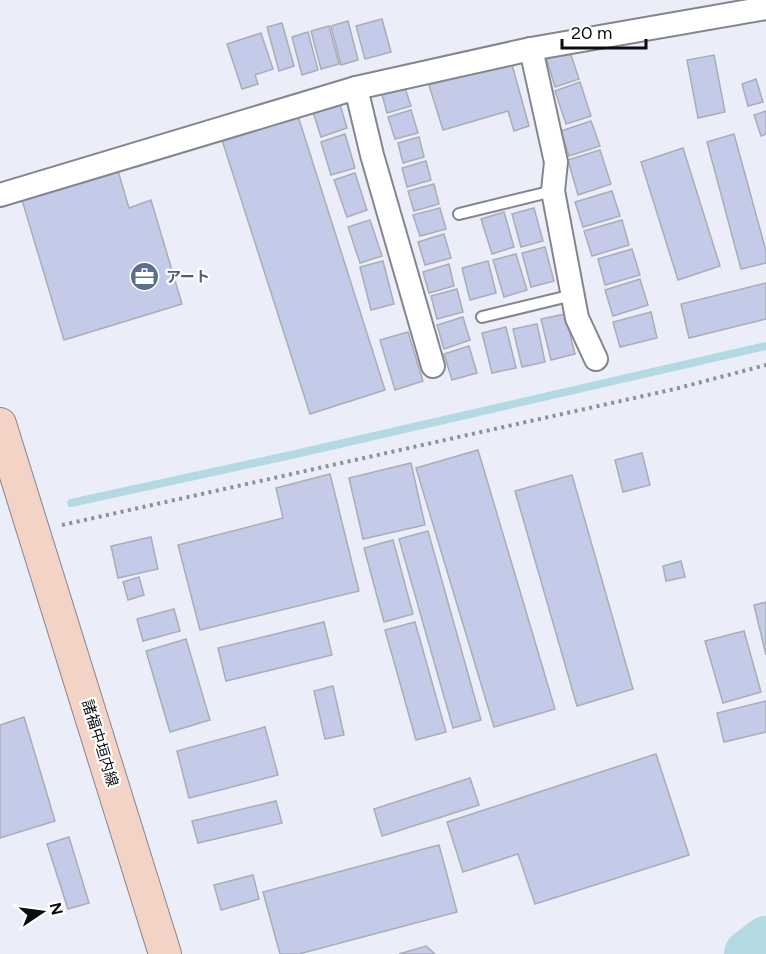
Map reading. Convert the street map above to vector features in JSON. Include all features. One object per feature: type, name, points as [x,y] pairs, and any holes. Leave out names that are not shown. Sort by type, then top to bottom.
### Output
[{"type":"street","points":[[0,195],[356,88],[531,49],[766,8]]},
{"type":"street","points":[[531,49],[556,162],[553,191],[577,318],[596,359]]},
{"type":"street","points":[[356,88],[372,155],[434,366]]},
{"type":"street","name":"諸福中垣内線","points":[[0,424],[161,952]]},
{"type":"lane","points":[[459,214],[553,191]]},
{"type":"lane","points":[[482,317],[573,295]]},
{"type":"path","points":[[29,517],[675,389],[766,365]]},
{"type":"building","points":[[382,19],[391,52],[365,59],[356,26]]},
{"type":"building","points":[[348,21],[358,60],[341,65],[331,26]]},
{"type":"building","points":[[282,23],[294,66],[279,71],[267,27]]},
{"type":"building","points":[[329,26],[339,64],[321,69],[311,31]]},
{"type":"building","points":[[308,32],[318,70],[302,75],[292,37]]},
{"type":"building","points":[[261,33],[273,69],[255,75],[258,84],[242,89],[227,44]]},
{"type":"building","points":[[569,49],[579,79],[555,87],[546,57]]},
{"type":"building","points":[[714,55],[725,112],[698,118],[687,60]]},
{"type":"building","points":[[511,61],[529,126],[514,131],[508,111],[443,130],[429,85]]},
{"type":"building","points":[[756,79],[763,102],[748,106],[742,84]]},
{"type":"building","points":[[580,82],[591,116],[566,124],[555,91]]},
{"type":"building","points":[[404,85],[411,106],[387,113],[381,91]]},
{"type":"building","points":[[339,101],[347,128],[321,137],[312,109]]},
{"type":"building","points":[[411,110],[418,133],[395,139],[388,117]]},
{"type":"building","points":[[766,111],[766,134],[761,136],[754,115]]},
{"type":"building","points":[[298,116],[385,390],[310,414],[222,140]]},
{"type":"building","points":[[591,121],[600,146],[569,156],[561,131]]},
{"type":"building","points":[[345,134],[355,168],[331,175],[321,142]]},
{"type":"building","points":[[734,134],[766,251],[766,263],[741,269],[707,142]]},
{"type":"building","points":[[419,137],[424,157],[403,163],[398,143]]},
{"type":"building","points":[[683,148],[720,266],[678,280],[641,162]]},
{"type":"building","points":[[600,150],[611,184],[578,195],[568,160]]},
{"type":"building","points":[[426,161],[431,180],[407,187],[402,168]]},
{"type":"building","points":[[118,171],[129,208],[151,200],[182,304],[64,340],[22,200]]},
{"type":"building","points":[[355,173],[367,210],[347,217],[334,180]]},
{"type":"building","points":[[434,184],[439,204],[414,211],[408,191]]},
{"type":"building","points":[[612,191],[620,216],[583,227],[575,202]]},
{"type":"building","points":[[440,208],[446,229],[420,236],[413,215]]},
{"type":"building","points":[[534,208],[543,241],[521,247],[512,214]]},
{"type":"building","points":[[504,212],[514,247],[492,254],[481,219]]},
{"type":"building","points":[[370,220],[382,256],[360,263],[348,227]]},
{"type":"building","points":[[622,220],[629,245],[592,256],[584,231]]},
{"type":"building","points":[[444,234],[451,258],[425,265],[418,242]]},
{"type":"building","points":[[545,247],[554,281],[531,287],[522,253]]},
{"type":"building","points":[[632,249],[640,275],[605,285],[598,259]]},
{"type":"building","points":[[516,254],[527,290],[504,297],[493,260]]},
{"type":"building","points":[[383,261],[394,304],[371,310],[360,267]]},
{"type":"building","points":[[488,261],[496,293],[470,300],[462,268]]},
{"type":"building","points":[[449,264],[454,286],[429,293],[423,272]]},
{"type":"building","points":[[640,279],[648,305],[613,316],[605,290]]},
{"type":"building","points":[[766,283],[766,319],[689,338],[681,304]]},
{"type":"building","points":[[457,289],[463,312],[437,319],[431,296]]},
{"type":"building","points":[[651,312],[657,338],[620,347],[613,322]]},
{"type":"building","points":[[565,314],[575,354],[551,360],[541,319]]},
{"type":"building","points":[[463,317],[470,340],[444,349],[437,325]]},
{"type":"building","points":[[537,324],[545,362],[522,367],[513,329]]},
{"type":"building","points":[[506,327],[516,368],[492,373],[482,333]]},
{"type":"building","points":[[408,332],[423,381],[395,390],[380,340]]},
{"type":"building","points":[[469,346],[477,373],[452,380],[444,354]]},
{"type":"building","points":[[478,450],[555,709],[494,727],[416,468]]},
{"type":"building","points":[[642,453],[650,485],[623,492],[615,460]]},
{"type":"building","points":[[411,463],[425,525],[363,539],[349,478]]},
{"type":"building","points":[[330,474],[359,591],[200,630],[178,545],[283,518],[276,488]]},
{"type":"building","points":[[572,475],[633,689],[577,706],[515,491]]},
{"type":"building","points":[[428,531],[481,720],[453,728],[399,539]]},
{"type":"building","points":[[151,537],[158,569],[118,578],[111,546]]},
{"type":"building","points":[[393,540],[413,614],[384,622],[364,548]]},
{"type":"building","points":[[681,561],[685,577],[666,581],[663,566]]},
{"type":"building","points":[[139,577],[144,595],[128,600],[123,582]]},
{"type":"building","points":[[766,602],[766,655],[754,605]]},
{"type":"building","points":[[174,609],[180,631],[143,641],[137,619]]},
{"type":"building","points":[[324,622],[332,655],[226,681],[218,648]]},
{"type":"building","points":[[415,622],[446,732],[416,740],[385,630]]},
{"type":"building","points":[[744,631],[761,692],[723,703],[705,641]]},
{"type":"building","points":[[186,639],[210,720],[170,732],[146,651]]},
{"type":"building","points":[[333,686],[344,735],[325,739],[314,691]]},
{"type":"building","points":[[766,701],[766,732],[724,742],[717,713]]},
{"type":"building","points":[[24,717],[55,821],[0,838],[0,725]]},
{"type":"building","points":[[265,727],[278,775],[189,798],[177,751]]},
{"type":"building","points":[[656,754],[689,855],[535,904],[518,854],[463,872],[447,822]]},
{"type":"building","points":[[470,778],[479,805],[382,836],[374,809]]},
{"type":"building","points":[[276,801],[282,823],[198,843],[192,821]]},
{"type":"building","points":[[69,837],[89,903],[68,909],[47,844]]},
{"type":"building","points":[[439,845],[457,912],[299,954],[280,954],[263,892]]},
{"type":"building","points":[[253,875],[259,899],[221,910],[214,885]]},
{"type":"building","points":[[426,946],[435,954],[399,954]]},
{"type":"waterway","points":[[71,503],[766,346]]},
{"type":"waterway","points":[[749,954],[766,941]]},
{"type":"place","name":"アート","points":[[145,277]]}]
